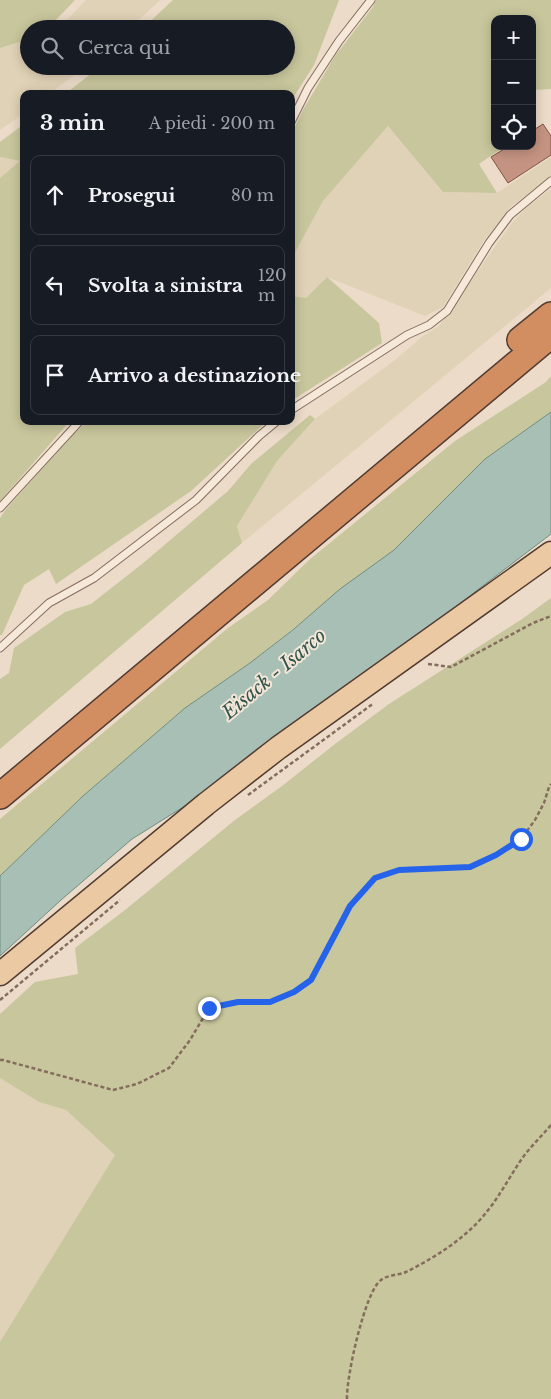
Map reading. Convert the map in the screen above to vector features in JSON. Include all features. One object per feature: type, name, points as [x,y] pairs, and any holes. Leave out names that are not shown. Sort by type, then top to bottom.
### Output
[{"type":"highway","points":[[0,775],[551,315]]},
{"type":"highway","points":[[0,796],[551,335]]},
{"type":"main road","points":[[0,974],[206,804],[278,748],[551,553]]},
{"type":"lane","points":[[295,114],[308,88],[339,41],[371,0]]},
{"type":"lane","points":[[295,407],[399,339],[429,325],[447,311],[489,242],[510,215],[551,182]]},
{"type":"lane","points":[[0,508],[76,425]]},
{"type":"lane","points":[[0,648],[49,603],[94,578],[196,500],[272,425]]},
{"type":"path","points":[[428,664],[451,667],[533,623],[551,616]]},
{"type":"path","points":[[241,800],[374,703]]},
{"type":"path","points":[[0,1060],[113,1090],[137,1084],[169,1068],[190,1040],[209,1008],[238,1002],[270,1002],[294,992],[311,980],[350,906],[375,878],[399,870],[470,867],[496,855],[521,839],[535,820],[551,784]]},
{"type":"path","points":[[0,1000],[121,899]]},
{"type":"path","points":[[346,1399],[349,1370],[355,1345],[371,1294],[376,1286],[382,1279],[399,1275],[438,1254],[471,1228],[500,1195],[520,1162],[551,1125]]},
{"type":"shaded area","points":[[0,0],[75,0],[56,20],[20,20],[20,42],[0,48]]},
{"type":"shaded area","points":[[86,0],[160,0],[139,20],[67,20]]},
{"type":"shaded area","points":[[173,0],[339,0],[314,65],[295,95],[295,90],[70,90],[89,75],[295,75],[295,20],[152,20]]},
{"type":"shaded area","points":[[376,0],[551,0],[551,89],[536,90],[536,15],[491,15],[491,150],[499,150],[479,164],[497,193],[443,192],[388,126],[323,201],[295,253],[295,127],[335,56],[373,7]]},
{"type":"shaded area","points":[[20,42],[20,75],[74,75],[54,90],[20,90],[20,116],[0,130],[0,48]]},
{"type":"shaded area","points":[[388,126],[443,192],[497,193],[551,157],[551,178],[510,207],[483,242],[443,307],[425,316],[327,277],[306,298],[295,297],[295,253],[323,201]]},
{"type":"shaded area","points":[[20,127],[20,161],[0,157],[0,142]]},
{"type":"shaded area","points":[[0,157],[20,161],[0,178]]},
{"type":"shaded area","points":[[20,161],[20,425],[66,425],[0,501],[0,178]]},
{"type":"shaded area","points":[[551,189],[551,288],[242,543],[237,526],[277,461],[315,419],[395,360],[423,336],[439,326],[511,224],[527,207]]},
{"type":"shaded area","points":[[327,277],[379,323],[382,343],[295,398],[295,297],[306,298]]},
{"type":"shaded area","points":[[551,376],[551,412],[485,459],[394,550],[250,663],[185,708],[83,796],[0,876],[0,819],[228,628],[268,600],[309,560],[455,441],[546,382]]},
{"type":"shaded area","points":[[310,415],[315,419],[277,461],[237,526],[242,543],[0,749],[0,679],[9,673],[14,648],[65,612],[91,604],[142,564],[228,491],[251,464]]},
{"type":"shaded area","points":[[84,425],[263,425],[191,491],[56,584],[49,569],[24,585],[2,635],[0,635],[0,518]]},
{"type":"shaded area","points":[[551,598],[551,1399],[0,1399],[0,1342],[115,1155],[66,1110],[39,1102],[0,1078],[0,1014],[35,982],[78,974],[75,948],[125,910],[235,820],[389,704],[522,619]]},
{"type":"shaded area","points":[[0,1078],[39,1102],[66,1110],[115,1155],[0,1342]]},
{"type":"water","name":"Eisack - Isarco","points":[[551,412],[551,534],[212,789],[132,839],[0,956],[0,876],[83,796],[185,708],[250,663],[294,629],[340,589],[394,550],[485,459]]},
{"type":"building","points":[[543,124],[551,136],[551,155],[508,183],[491,157],[502,150],[536,150],[536,128]]},
{"type":"route","points":[[209,1008],[238,1002],[270,1002],[294,992],[311,980],[350,906],[375,878],[399,870],[470,867],[496,855],[521,839]]}]
